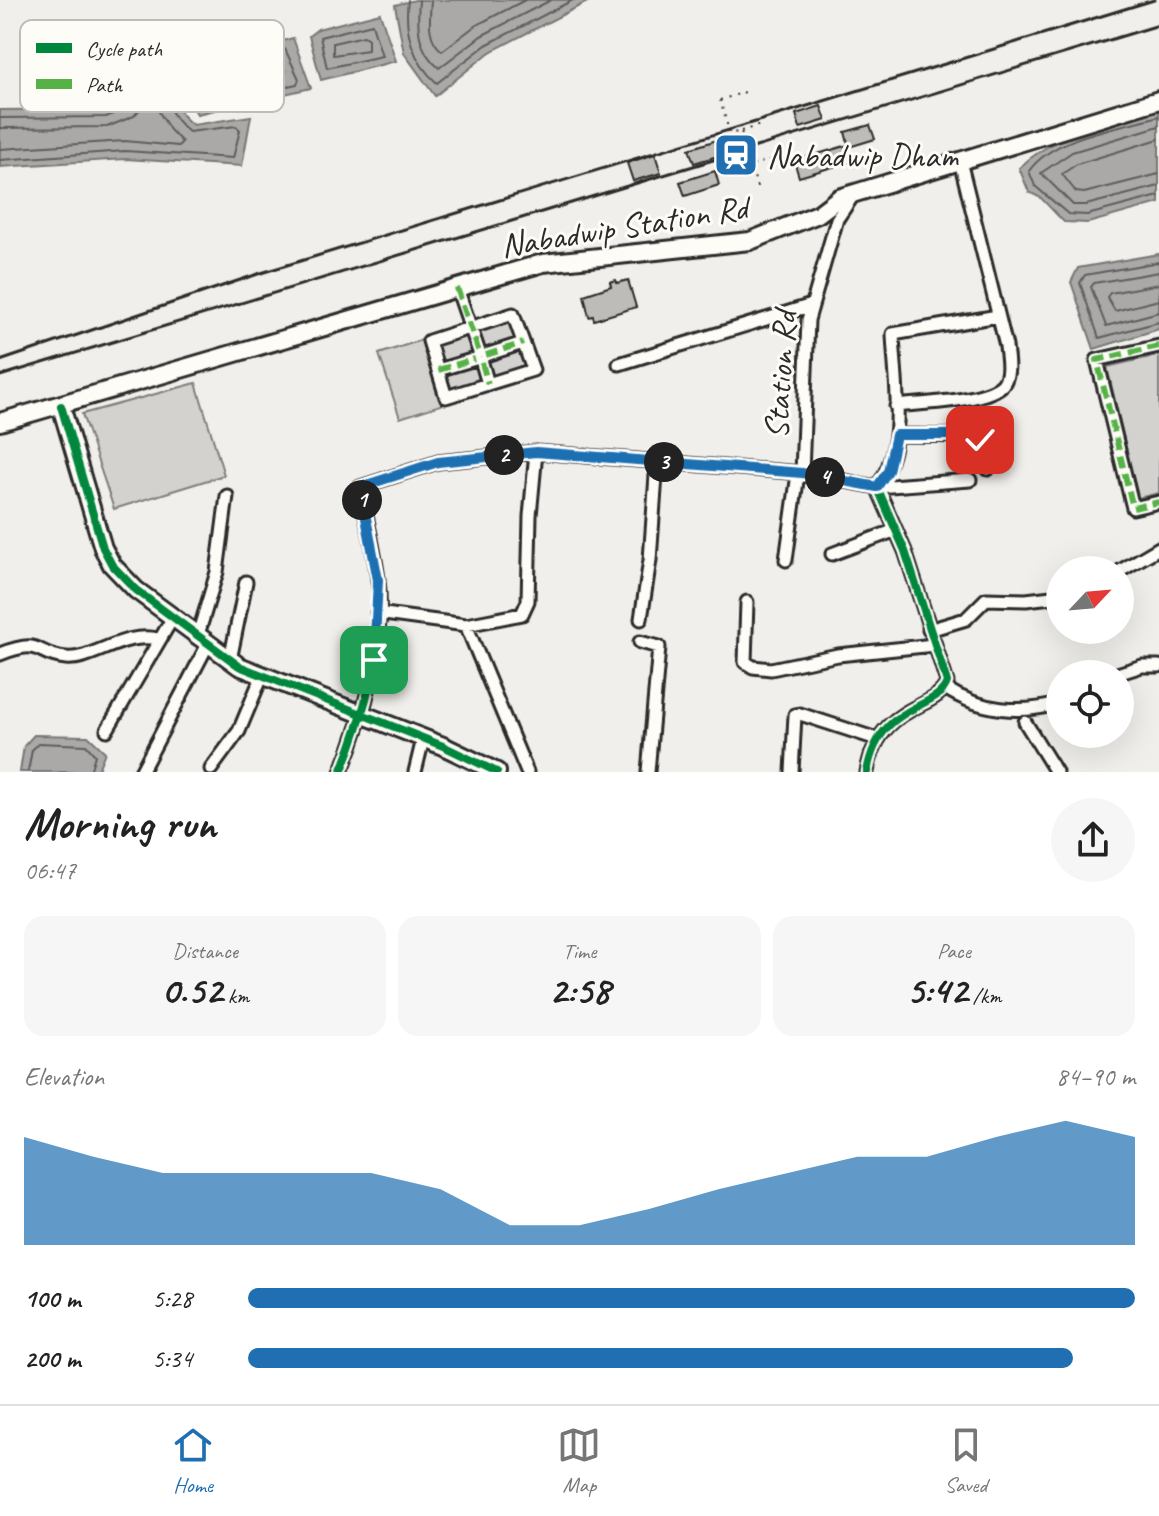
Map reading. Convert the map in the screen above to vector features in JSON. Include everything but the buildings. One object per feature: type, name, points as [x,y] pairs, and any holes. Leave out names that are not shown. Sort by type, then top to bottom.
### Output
[{"type":"main road","name":"Nabadwip Station Rd","points":[[0,422],[543,263],[750,241],[818,214],[839,198],[1159,100]]},
{"type":"main road","points":[[61,406],[103,548],[124,579],[172,619],[230,660],[497,772]]},
{"type":"street","points":[[896,406],[987,394],[1003,384],[1008,359],[960,161]]},
{"type":"street","name":"Station Rd","points":[[786,560],[797,481],[802,473],[808,320],[837,219],[854,193]]},
{"type":"street","points":[[457,288],[488,384]]},
{"type":"street","points":[[619,364],[812,305]]},
{"type":"street","points":[[513,314],[533,370],[446,397],[429,341],[470,328],[513,314]]},
{"type":"street","points":[[877,487],[888,471],[896,435],[893,334],[998,316]]},
{"type":"street","points":[[438,370],[523,343]]},
{"type":"street","points":[[1159,346],[1097,360],[1133,508],[1159,502]]},
{"type":"street","points":[[896,435],[975,436],[980,440],[988,469]]},
{"type":"street","points":[[341,772],[362,716],[374,660],[378,580],[360,487],[438,462],[536,452],[802,473],[877,487],[970,480]]},
{"type":"street","points":[[377,613],[466,625],[522,614],[526,609],[536,452]]},
{"type":"street","points":[[641,619],[650,560],[657,461]]},
{"type":"street","points":[[877,487],[896,530],[946,676],[945,688]]},
{"type":"street","points":[[141,772],[202,641],[217,572],[227,496]]},
{"type":"street","points":[[832,554],[896,530]]},
{"type":"street","points":[[1134,563],[1159,548]]},
{"type":"street","points":[[230,660],[246,582]]},
{"type":"street","points":[[929,630],[966,619],[986,599],[1046,598]]},
{"type":"street","points":[[747,602],[745,662],[753,667],[771,669],[838,655],[934,645]]},
{"type":"street","points":[[107,730],[172,619]]},
{"type":"street","points":[[466,625],[527,772]]},
{"type":"street","points":[[0,654],[32,645],[69,659],[135,638],[158,639]]},
{"type":"street","points":[[640,642],[659,647],[648,772]]},
{"type":"street","points":[[1134,669],[1159,666]]},
{"type":"street","points":[[211,769],[239,731],[262,676]]},
{"type":"street","points":[[945,688],[966,701],[996,708],[1033,710],[1046,707]]},
{"type":"street","points":[[867,772],[877,739],[894,718],[945,688]]},
{"type":"street","points":[[792,772],[795,715],[877,739]]},
{"type":"street","points":[[1025,722],[1056,772]]},
{"type":"street","points":[[415,772],[423,739]]},
{"type":"path","points":[[745,92],[720,100],[730,134],[761,125]]},
{"type":"path","points":[[741,131],[757,187]]},
{"type":"path","points":[[751,166],[772,159]]},
{"type":"shaded area","points":[[515,309],[537,374],[400,418],[379,354]]},
{"type":"shaded area","points":[[1159,355],[1159,493],[1138,498],[1107,367]]},
{"type":"shaded area","points":[[196,383],[224,475],[114,509],[82,414]]},
{"type":"water","points":[[415,0],[591,0],[490,52],[435,96],[404,53],[395,5]]},
{"type":"water","points":[[380,13],[396,61],[321,80],[309,36],[318,29]]},
{"type":"water","points":[[293,38],[311,88],[284,94],[284,41]]},
{"type":"water","points":[[1159,107],[1159,203],[1088,223],[1064,222],[1041,198],[1029,192],[1019,168],[1034,155],[1085,129]]},
{"type":"water","points":[[0,110],[181,112],[193,125],[251,116],[242,166],[125,159],[0,167]]},
{"type":"water","points":[[1159,254],[1159,329],[1094,349],[1071,282],[1078,268]]},
{"type":"water","points":[[34,735],[88,736],[105,752],[97,772],[20,772],[24,746]]},
{"type":"railway","points":[[0,361],[261,273],[1154,0]]},
{"type":"railway","points":[[0,376],[1159,25]]},
{"type":"marked path","points":[[457,288],[479,352]]},
{"type":"marked path","points":[[486,355],[523,343]]},
{"type":"marked path","points":[[1159,346],[1097,360],[1133,508],[1159,502]]},
{"type":"marked path","points":[[438,370],[475,359]]},
{"type":"marked path","points":[[482,363],[488,384]]},
{"type":"cycle path","points":[[61,406],[103,548],[112,565],[136,590],[239,666],[443,746],[497,772]]},
{"type":"cycle path","points":[[341,772],[365,702],[379,627],[378,579],[360,487],[438,462],[536,452],[802,473],[877,487],[905,551],[947,682],[941,691],[895,720],[883,732],[867,772]]},
{"type":"place","name":"Nabadwip Dham","points":[[736,155]]},
{"type":"route","points":[[374,660],[378,580],[360,487],[438,462],[536,452],[802,473],[877,487],[888,471],[896,435],[967,435],[980,440]]}]
